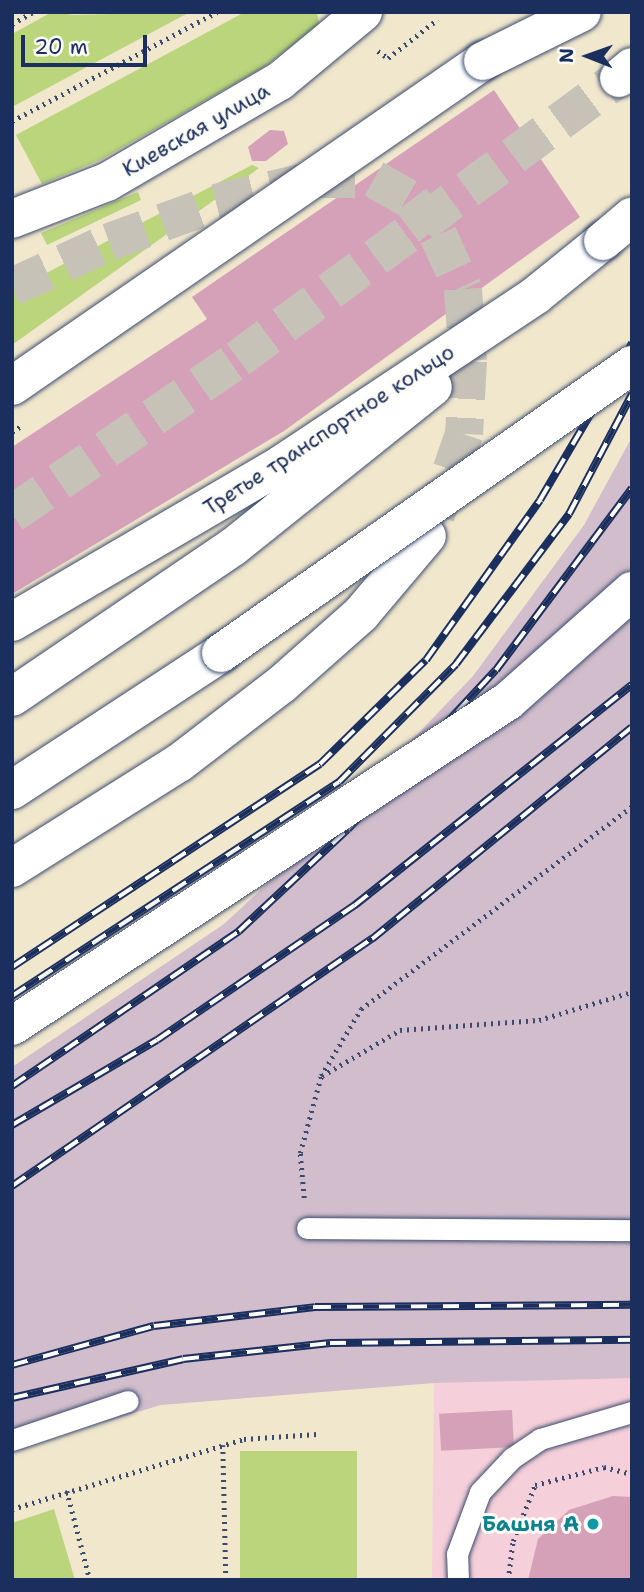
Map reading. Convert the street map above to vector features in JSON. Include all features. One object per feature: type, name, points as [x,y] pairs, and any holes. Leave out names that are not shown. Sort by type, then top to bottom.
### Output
[{"type":"main road","points":[[12,386],[483,61],[582,12]]},
{"type":"main road","name":"Киевская улица","points":[[12,219],[107,181],[280,81],[349,18]]},
{"type":"main road","name":"Третье транспортное кольцо","points":[[12,622],[282,464],[536,295],[632,217]]},
{"type":"main road","points":[[12,697],[233,547],[401,416],[536,295]]},
{"type":"main road","points":[[12,790],[221,653],[632,365]]},
{"type":"main road","points":[[12,868],[179,762],[361,614],[427,536]]},
{"type":"main road","points":[[12,1026],[508,701],[632,591]]},
{"type":"lane","points":[[307,1228],[632,1230]]},
{"type":"lane","points":[[12,1440],[128,1401]]},
{"type":"lane","points":[[458,1580],[457,1554],[480,1492],[512,1458],[540,1440],[632,1412]]},
{"type":"path","points":[[12,24],[33,12]]},
{"type":"path","points":[[12,121],[216,12]]},
{"type":"path","points":[[388,58],[438,19]]},
{"type":"path","points":[[307,1228],[300,1153],[321,1076],[361,1009],[632,806]]},
{"type":"path","points":[[321,1076],[400,1030],[539,1020],[632,992]]},
{"type":"path","points":[[12,1509],[223,1446],[317,1434]]},
{"type":"path","points":[[223,1446],[226,1580]]},
{"type":"path","points":[[508,1580],[513,1541],[535,1485],[604,1467],[632,1474]]},
{"type":"path","points":[[67,1491],[90,1580]]},
{"type":"shaded area","points":[[632,437],[632,1378],[434,1383],[161,1405],[12,1449],[12,1067],[224,924],[332,824],[473,676],[584,525]]},
{"type":"shaded area","points":[[600,1375],[632,1378],[632,1580],[432,1580],[434,1383]]},
{"type":"green space","points":[[52,12],[74,15],[190,12],[12,107],[12,34]]},
{"type":"green space","points":[[245,12],[317,12],[319,25],[262,68],[100,160],[42,184],[16,135]]},
{"type":"green space","points":[[252,165],[259,168],[12,345],[12,291]]},
{"type":"green space","points":[[138,192],[141,200],[47,245],[41,233]]},
{"type":"green space","points":[[240,1451],[357,1451],[357,1580],[240,1580]]},
{"type":"green space","points":[[54,1509],[75,1580],[12,1580],[12,1523]]},
{"type":"building","points":[[494,90],[580,217],[284,431],[12,594],[12,447],[207,319],[192,297]]},
{"type":"building","points":[[270,130],[284,131],[288,144],[266,161],[252,161],[248,147]]},
{"type":"building","points":[[512,1410],[514,1447],[441,1451],[439,1414]]},
{"type":"building","name":"Башня А","points":[[613,1496],[632,1497],[632,1580],[528,1580],[538,1539],[569,1510]]},
{"type":"tunnel","points":[[12,514],[238,359],[619,78]]},
{"type":"tunnel","points":[[12,287],[109,242],[216,203],[317,179],[374,179],[411,200],[438,235],[463,289],[468,361],[464,434],[436,515]]},
{"type":"railway","points":[[12,967],[320,764],[426,660],[540,500],[632,343]]},
{"type":"railway","points":[[12,996],[339,782],[456,664],[569,514],[632,394]]},
{"type":"railway","points":[[12,1086],[239,931],[348,829],[496,670],[632,488]]},
{"type":"railway","points":[[12,1125],[157,1040],[355,905],[632,685]]},
{"type":"railway","points":[[12,1186],[372,939],[632,727]]},
{"type":"railway","points":[[12,1365],[154,1326],[315,1307],[632,1305]]},
{"type":"railway","points":[[12,1398],[183,1359],[330,1343],[632,1340]]},
{"type":"place","name":"Башня А","points":[[593,1524]]}]
